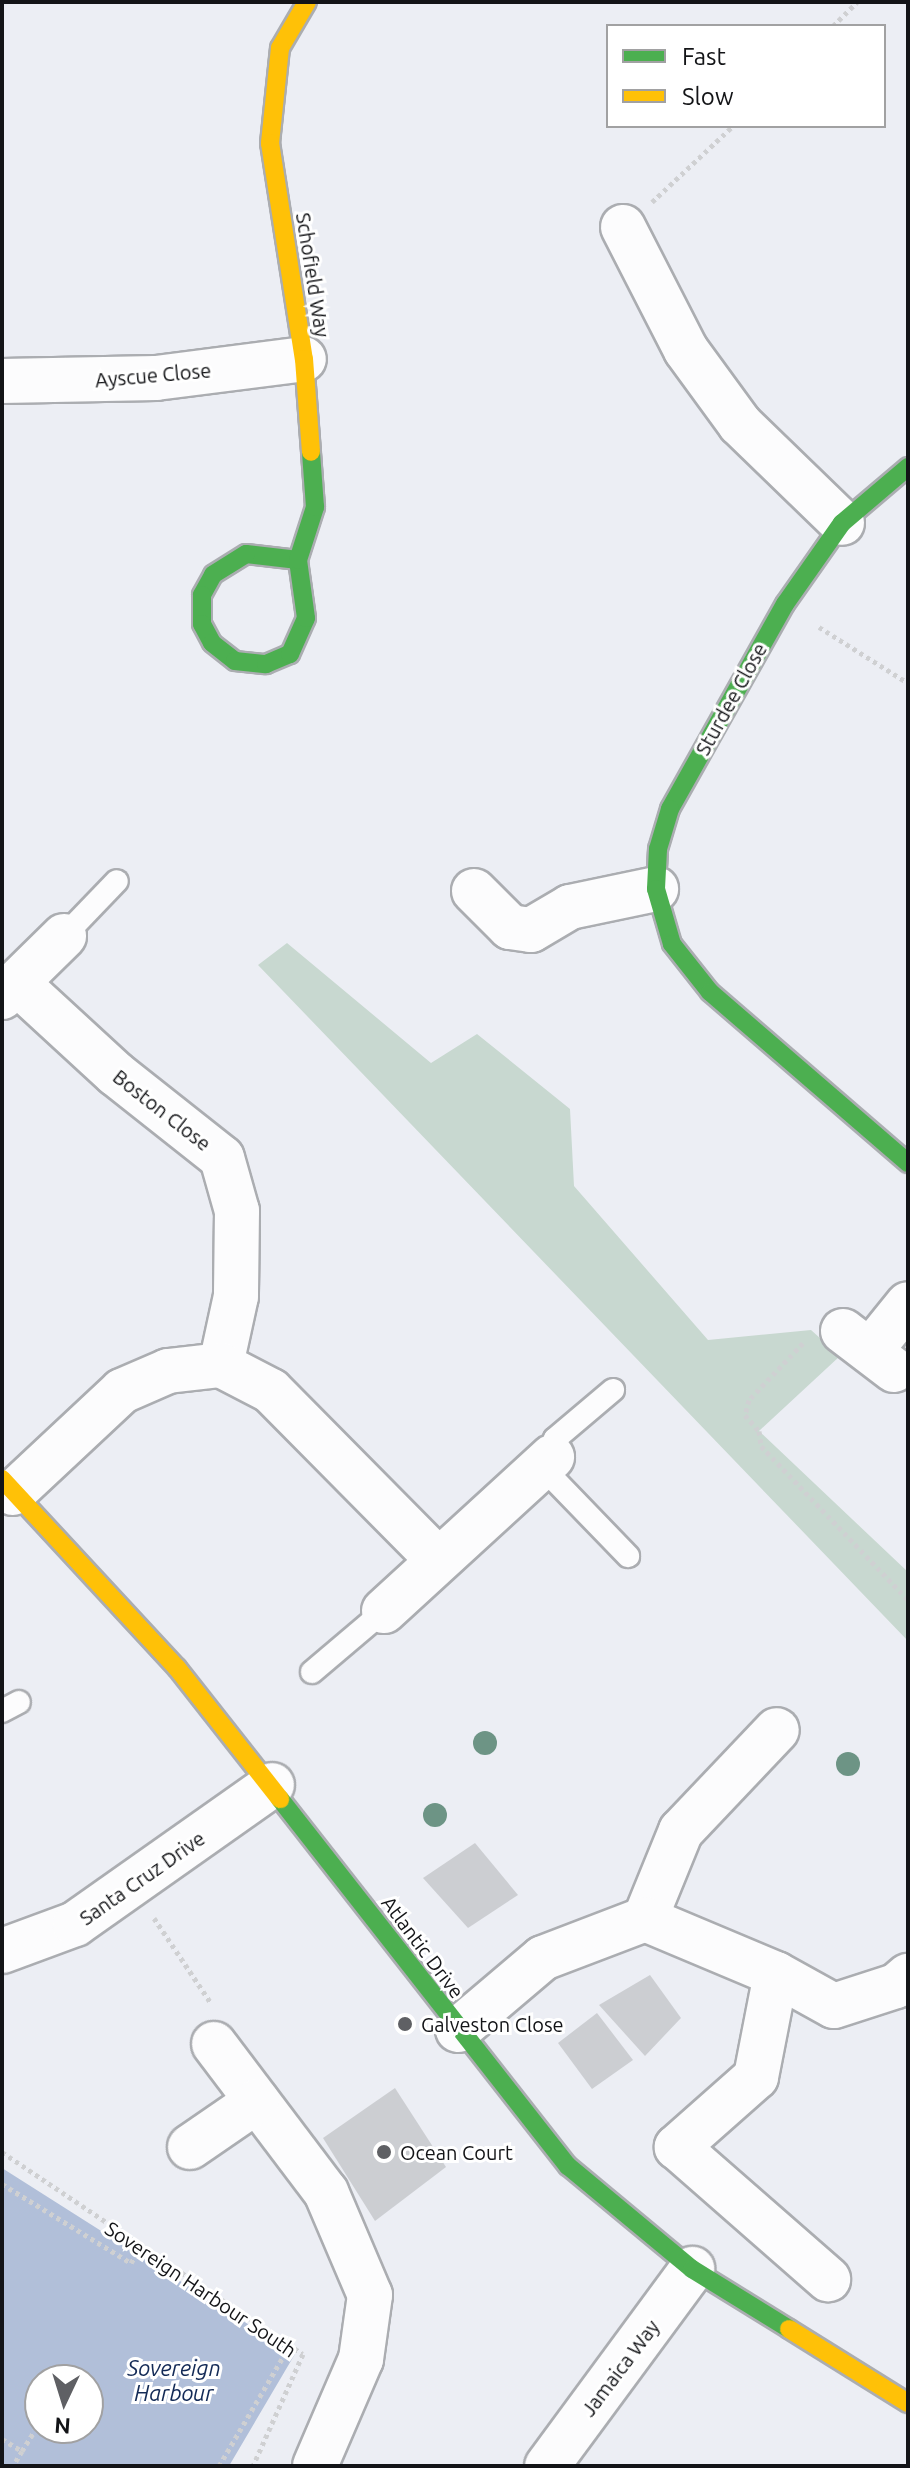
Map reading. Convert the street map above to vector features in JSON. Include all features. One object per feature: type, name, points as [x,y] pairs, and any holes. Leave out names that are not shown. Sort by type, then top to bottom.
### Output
[{"type":"street","name":"Schofield Way","points":[[298,560],[246,554],[213,575],[202,595],[202,624],[212,643],[235,661],[266,664],[290,654],[306,618],[298,560],[315,507],[304,359],[270,143],[280,48],[307,2]]},
{"type":"street","points":[[623,227],[686,350],[731,412],[842,523]]},
{"type":"street","name":"Ayscue Close","points":[[2,381],[156,378],[304,359]]},
{"type":"street","name":"Sturdee Close","points":[[908,467],[842,523],[785,604],[670,809],[658,849],[656,889],[672,944],[710,992],[908,1163]]},
{"type":"street","points":[[474,891],[510,927],[531,930],[570,907],[656,889]]},
{"type":"street","name":"Boston Close","points":[[64,936],[9,990],[222,1158],[237,1211],[236,1296],[221,1365]]},
{"type":"street","points":[[869,1350],[908,1304]]},
{"type":"street","points":[[8,1486],[122,1391],[168,1371],[221,1365],[271,1391],[437,1559]]},
{"type":"street","points":[[384,1611],[437,1559],[547,1462]]},
{"type":"street","name":"Atlantic Drive","points":[[8,1486],[177,1668],[272,1785],[458,2030],[568,2166],[692,2269],[908,2403]]},
{"type":"street","points":[[645,1919],[681,1831],[777,1730]]},
{"type":"street","name":"Santa Cruz Drive","points":[[2,1951],[75,1924],[134,1888],[272,1785]]},
{"type":"street","points":[[458,2030],[543,1958],[645,1919],[776,1974],[834,2006],[896,1986],[908,1976]]},
{"type":"street","points":[[776,1974],[756,2077],[677,2147],[828,2279]]},
{"type":"street","points":[[214,2044],[326,2192],[370,2295],[361,2359],[315,2466]]},
{"type":"street","points":[[190,2147],[257,2101]]},
{"type":"street","name":"Jamaica Way","points":[[547,2466],[692,2269]]},
{"type":"lane","points":[[64,936],[117,881]]},
{"type":"lane","points":[[613,1390],[555,1439],[547,1462],[628,1556]]},
{"type":"lane","points":[[312,1672],[384,1611]]},
{"type":"path","points":[[835,24],[857,2]]},
{"type":"path","points":[[623,227],[731,128]]},
{"type":"path","points":[[785,604],[908,683]]},
{"type":"path","points":[[869,1350],[807,1339],[749,1400],[745,1415],[759,1431],[761,1446],[908,1600]]},
{"type":"path","points":[[134,1888],[215,2010],[214,2044]]},
{"type":"path","name":"Sovereign Harbour South","points":[[2,2152],[140,2248],[303,2354],[253,2466]]},
{"type":"path","points":[[2,2184],[131,2263],[140,2248]]},
{"type":"path","points":[[219,2466],[286,2352]]},
{"type":"path","points":[[2,2439],[22,2451]]},
{"type":"path","points":[[13,2466],[26,2444]]},
{"type":"shaded area","points":[[287,943],[431,1063],[477,1034],[570,1109],[574,1186],[708,1340],[811,1330],[840,1356],[759,1431],[908,1572],[908,1641],[258,965]]},
{"type":"water","name":"Sovereign Harbour","points":[[2,2168],[295,2354],[229,2466],[2,2466]]},
{"type":"building","points":[[475,1843],[518,1895],[468,1928],[423,1878]]},
{"type":"building","points":[[650,1975],[681,2018],[645,2056],[599,2005]]},
{"type":"building","points":[[597,2013],[633,2060],[592,2089],[558,2043]]},
{"type":"building","name":"Ocean Court","points":[[395,2088],[446,2167],[375,2221],[323,2138]]},
{"type":"traffic: fast","points":[[298,560],[246,554],[213,575],[202,595],[202,624],[212,643],[235,661],[266,664],[290,654],[306,618],[298,560],[315,507],[311,452]]},
{"type":"traffic: fast","points":[[908,467],[842,523],[785,604],[670,809],[658,849],[656,889],[672,944],[710,992],[908,1163]]},
{"type":"traffic: fast","points":[[280,1799],[568,2166],[692,2269],[789,2329]]},
{"type":"traffic: slow","points":[[307,2],[280,48],[270,143],[304,359],[311,452]]},
{"type":"traffic: slow","points":[[2,1479],[177,1668],[280,1799]]},
{"type":"traffic: slow","points":[[789,2329],[908,2403]]},
{"type":"place","name":"Galveston Close","points":[[405,2024]]},
{"type":"place","name":"Ocean Court","points":[[384,2152]]}]
